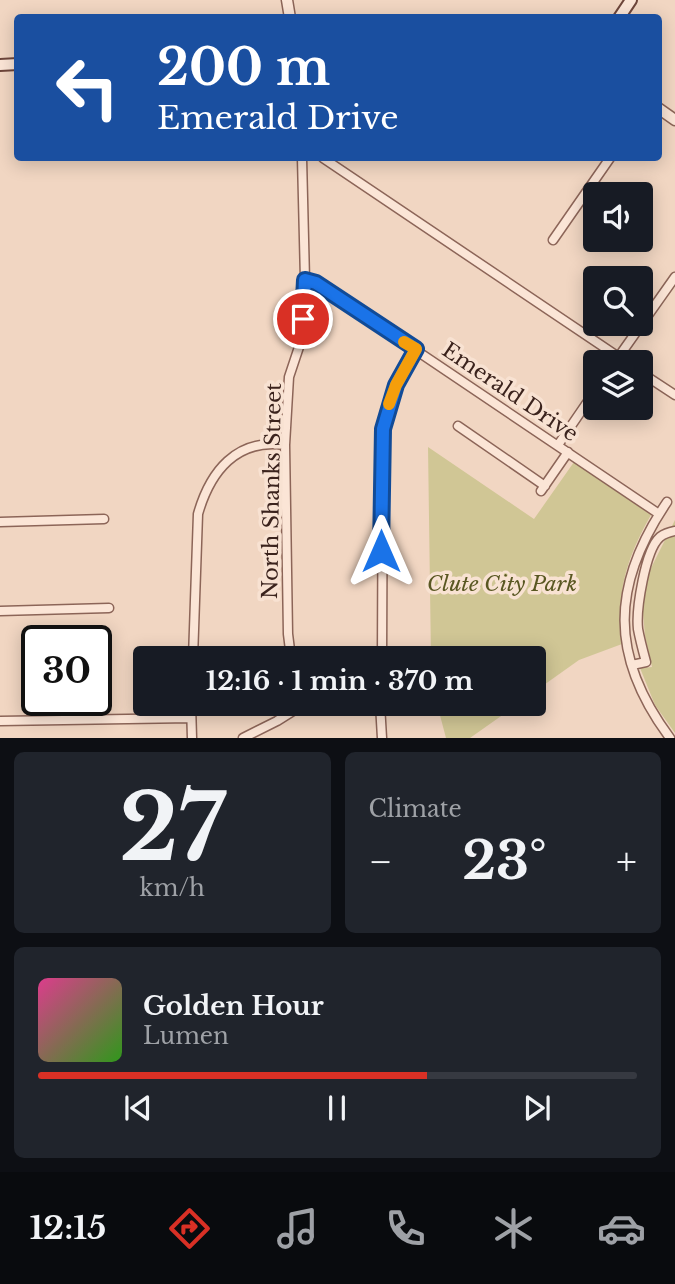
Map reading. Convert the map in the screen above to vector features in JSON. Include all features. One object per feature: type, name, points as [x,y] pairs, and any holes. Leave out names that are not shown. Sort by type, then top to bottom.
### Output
[{"type":"street","name":"North Shanks Street","points":[[290,646],[285,445],[289,377],[302,338],[305,280],[302,161]]},
{"type":"street","points":[[327,161],[605,350]]},
{"type":"street","points":[[553,240],[608,161]]},
{"type":"street","points":[[627,350],[675,277]]},
{"type":"street","name":"Emerald Drive","points":[[305,280],[316,283],[416,349],[659,514]]},
{"type":"street","points":[[382,646],[383,429],[396,385],[416,349]]},
{"type":"street","points":[[653,381],[675,395]]},
{"type":"street","points":[[558,445],[583,409]]},
{"type":"street","points":[[458,426],[543,488],[568,452]]},
{"type":"street","points":[[193,646],[198,514],[204,493],[220,467],[232,457],[260,446],[274,443],[285,445]]},
{"type":"street","points":[[667,502],[639,549],[626,592],[624,623],[632,665],[649,707],[670,738]]},
{"type":"street","points":[[0,522],[104,519]]},
{"type":"street","points":[[632,665],[646,662],[638,629],[638,607],[643,578],[655,543],[661,536],[675,531]]},
{"type":"street","points":[[0,611],[109,608]]},
{"type":"street","points":[[243,738],[285,716]]},
{"type":"street","points":[[381,716],[382,738]]},
{"type":"street","points":[[0,721],[191,718],[192,738]]},
{"type":"green space","name":"Clute City Park","points":[[428,447],[534,519],[574,462],[651,515],[635,547],[625,577],[620,609],[622,644],[579,660],[546,683],[546,646],[431,646]]},
{"type":"green space","points":[[675,520],[675,733],[655,705],[640,668],[652,667],[645,636],[641,588]]},
{"type":"green space","points":[[440,716],[501,716],[470,738],[446,738]]},
{"type":"slow traffic","points":[[389,404],[416,349],[404,342]]},
{"type":"route","points":[[303,319],[305,280],[316,283],[416,349],[396,385],[383,429],[381,551]]}]
